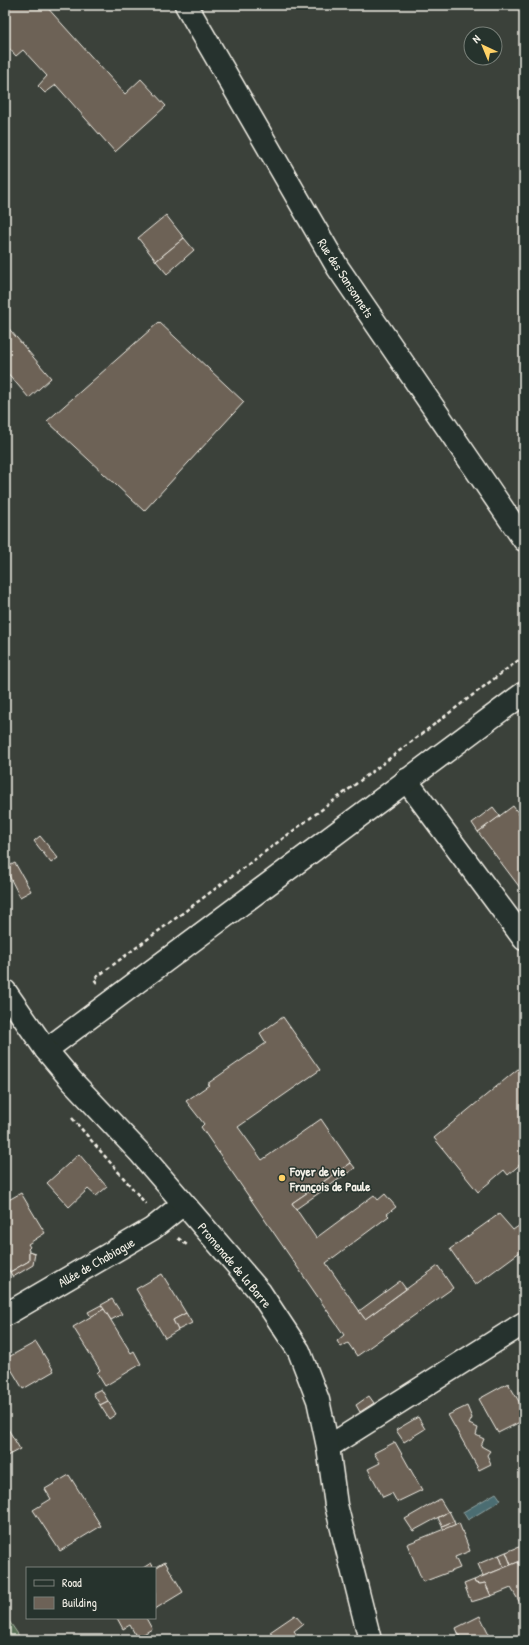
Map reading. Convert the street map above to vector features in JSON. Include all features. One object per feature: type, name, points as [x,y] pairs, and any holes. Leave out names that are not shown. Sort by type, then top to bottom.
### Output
[{"type":"street","name":"Rue des Sansonnets","points":[[186,5],[338,268],[524,540]]},
{"type":"street","points":[[46,1050],[524,693]]},
{"type":"street","points":[[406,780],[524,939]]},
{"type":"street","name":"Promenade de la Barre","points":[[5,991],[46,1050],[72,1081],[141,1154],[260,1292],[299,1351],[318,1400],[328,1447],[336,1505],[370,1640]]},
{"type":"street","name":"Allée de Chabiague","points":[[5,1315],[160,1223],[183,1204]]},
{"type":"street","points":[[328,1447],[524,1323]]},
{"type":"path","points":[[101,988],[94,979],[341,795],[524,656]]},
{"type":"path","points":[[67,1112],[160,1223],[190,1248]]},
{"type":"green space","points":[[5,1615],[22,1640],[5,1640]]},
{"type":"water","points":[[496,1493],[501,1500],[468,1520],[463,1512]]},
{"type":"building","points":[[5,5],[45,5],[125,94],[141,79],[166,106],[115,152],[56,85],[45,93],[38,86],[47,76],[23,50],[16,56],[5,44]]},
{"type":"building","points":[[166,215],[184,238],[156,261],[138,238]]},
{"type":"building","points":[[184,238],[194,250],[167,274],[156,261]]},
{"type":"building","points":[[159,322],[244,402],[144,511],[47,421]]},
{"type":"building","points":[[5,324],[51,378],[29,398],[5,370]]},
{"type":"building","points":[[513,806],[524,821],[524,893],[478,832]]},
{"type":"building","points":[[493,807],[500,816],[478,832],[472,823]]},
{"type":"building","points":[[40,836],[58,858],[51,863],[34,841]]},
{"type":"building","points":[[15,863],[31,891],[20,897],[5,868]]},
{"type":"building","name":"Foyer de vie François de Paule","points":[[283,1017],[320,1070],[238,1127],[262,1160],[321,1119],[351,1163],[292,1203],[316,1238],[374,1195],[378,1200],[385,1194],[396,1207],[387,1214],[389,1216],[326,1263],[365,1319],[438,1266],[453,1288],[357,1356],[348,1343],[341,1347],[337,1341],[344,1335],[201,1127],[204,1124],[186,1101],[209,1085],[207,1084],[266,1043],[260,1033]]},
{"type":"building","points":[[524,1064],[524,1161],[508,1175],[504,1170],[478,1192],[434,1138]]},
{"type":"building","points":[[79,1154],[107,1187],[96,1196],[88,1189],[69,1207],[47,1183]]},
{"type":"building","points":[[351,1163],[355,1168],[296,1209],[292,1203]]},
{"type":"building","points":[[21,1193],[45,1233],[28,1244],[30,1247],[28,1249],[29,1261],[10,1272],[5,1263],[5,1202]]},
{"type":"building","points":[[499,1214],[513,1230],[520,1225],[524,1230],[524,1249],[475,1285],[450,1249]]},
{"type":"building","points":[[29,1251],[35,1253],[33,1265],[13,1277],[10,1272],[29,1261]]},
{"type":"building","points":[[162,1274],[186,1313],[173,1320],[178,1330],[165,1338],[136,1289]]},
{"type":"building","points":[[400,1281],[406,1289],[365,1319],[359,1311]]},
{"type":"building","points":[[112,1299],[122,1314],[111,1320],[101,1305]]},
{"type":"building","points":[[101,1305],[104,1309],[91,1317],[88,1312]]},
{"type":"building","points":[[104,1309],[131,1353],[134,1351],[141,1364],[105,1386],[97,1373],[100,1370],[73,1327]]},
{"type":"building","points":[[186,1313],[192,1323],[178,1330],[173,1320]]},
{"type":"building","points":[[36,1342],[54,1371],[23,1389],[5,1359]]},
{"type":"building","points":[[508,1383],[524,1410],[524,1420],[498,1433],[479,1399]]},
{"type":"building","points":[[101,1389],[108,1401],[100,1405],[93,1393]]},
{"type":"building","points":[[369,1396],[374,1403],[360,1412],[356,1405]]},
{"type":"building","points":[[108,1401],[116,1414],[109,1419],[100,1405]]},
{"type":"building","points":[[467,1406],[472,1418],[469,1424],[478,1428],[476,1435],[484,1439],[481,1446],[490,1451],[487,1455],[491,1464],[479,1470],[448,1415]]},
{"type":"building","points":[[418,1417],[425,1429],[404,1442],[396,1430]]},
{"type":"building","points":[[5,1424],[20,1449],[5,1457]]},
{"type":"building","points":[[395,1442],[422,1490],[397,1502],[392,1493],[383,1497],[368,1469],[380,1463],[374,1453]]},
{"type":"building","points":[[69,1475],[101,1526],[60,1551],[33,1510],[51,1499],[45,1489]]},
{"type":"building","points":[[440,1499],[448,1512],[413,1531],[405,1519]]},
{"type":"building","points":[[449,1511],[454,1521],[442,1526],[438,1518]]},
{"type":"building","points":[[454,1521],[455,1525],[444,1530],[442,1526]]},
{"type":"building","points":[[459,1523],[470,1551],[455,1557],[460,1568],[423,1582],[407,1544]]},
{"type":"building","points":[[524,1545],[524,1560],[511,1565],[506,1552]]},
{"type":"building","points":[[506,1552],[511,1565],[504,1568],[499,1555]]},
{"type":"building","points":[[499,1555],[504,1568],[483,1576],[478,1564]]},
{"type":"building","points":[[165,1562],[183,1592],[156,1608],[156,1567]]},
{"type":"building","points":[[518,1562],[524,1572],[524,1605],[522,1606],[511,1588],[491,1596],[485,1583],[475,1583],[474,1580]]},
{"type":"building","points":[[151,1563],[153,1567],[145,1567]]},
{"type":"building","points":[[474,1580],[475,1583],[485,1583],[491,1596],[471,1602],[464,1584]]},
{"type":"building","points":[[295,1615],[303,1624],[294,1631],[301,1640],[275,1640],[270,1632]]},
{"type":"building","points":[[480,1616],[492,1640],[461,1640],[456,1628]]},
{"type":"building","points":[[118,1619],[147,1619],[152,1629],[137,1638],[130,1625],[123,1629]]},
{"type":"place","name":"Foyer de vie François de Paule","points":[[282,1178]]}]
